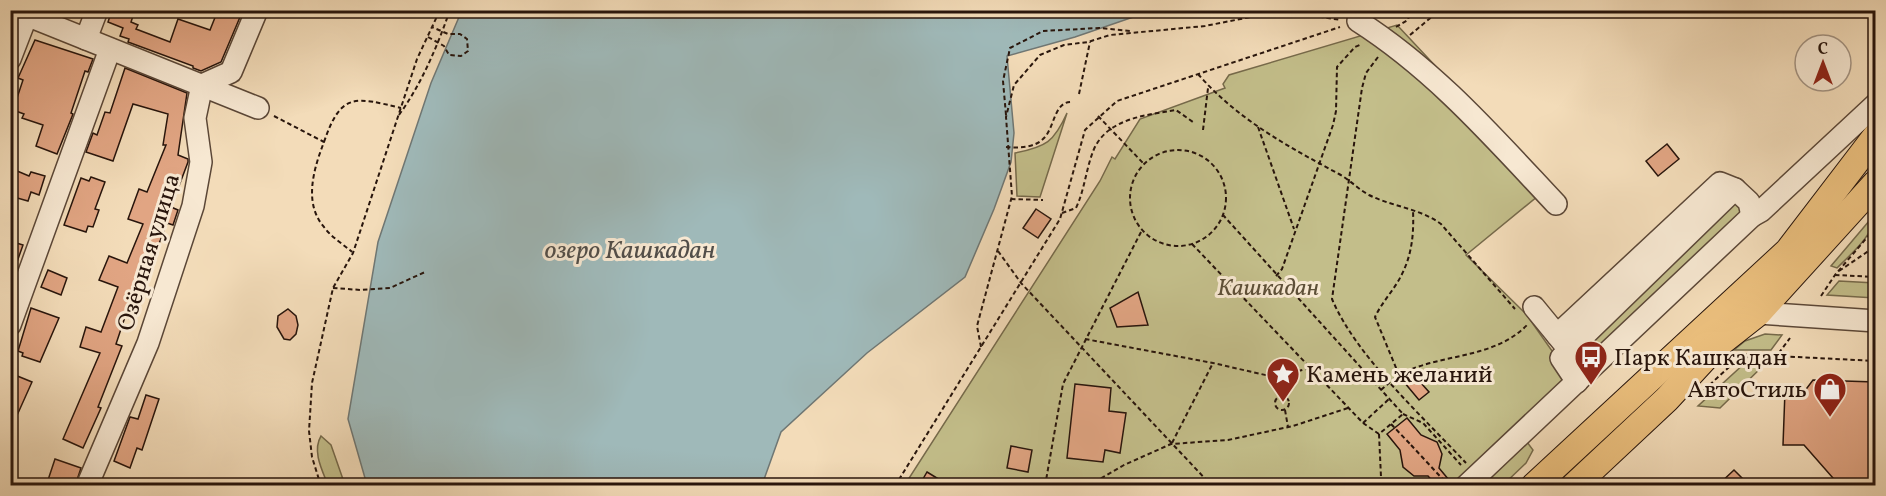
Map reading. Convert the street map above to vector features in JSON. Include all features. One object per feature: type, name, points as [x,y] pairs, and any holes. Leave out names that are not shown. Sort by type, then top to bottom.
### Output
[{"type":"main road","points":[[1574,486],[1667,399],[1716,346],[1875,136]]},
{"type":"main road","points":[[1534,486],[1749,304],[1875,183]]},
{"type":"street","points":[[86,39],[97,10]]},
{"type":"street","points":[[202,85],[231,72],[257,10]]},
{"type":"street","points":[[10,59],[20,13],[258,108]]},
{"type":"street","points":[[1355,22],[1388,40],[1453,94],[1556,204]]},
{"type":"street","points":[[10,325],[111,49]]},
{"type":"street","name":"Озёрная улица","points":[[87,486],[148,343],[193,206],[201,162],[195,118],[202,85]]},
{"type":"street","points":[[1464,476],[1582,377],[1752,216],[1761,211],[1875,104]]},
{"type":"street","points":[[1563,343],[1735,189],[1749,202],[1752,216]]},
{"type":"street","points":[[1749,304],[1875,321]]},
{"type":"street","points":[[1528,311],[1563,343],[1582,377]]},
{"type":"path","points":[[321,486],[312,457],[309,431],[312,382],[333,288],[353,253],[401,108],[440,10]]},
{"type":"path","points":[[398,117],[415,94],[439,43],[450,10]]},
{"type":"path","points":[[896,486],[1062,213],[1086,130],[1098,116],[1117,101],[1355,22],[1403,10]]},
{"type":"path","points":[[1410,10],[1408,20],[1388,40],[1366,73],[1332,299],[1342,323],[1391,382],[1467,464]]},
{"type":"path","points":[[1276,276],[1282,269],[1336,111],[1337,67],[1355,47],[1388,40],[1440,10]]},
{"type":"path","points":[[1006,117],[1014,85],[1040,55],[1064,45],[1090,42],[1110,35],[1205,26],[1281,11],[1321,15],[1355,22]]},
{"type":"path","points":[[428,37],[439,43],[449,55],[461,56],[468,51],[467,39],[460,34],[443,32],[432,27]]},
{"type":"path","points":[[981,348],[977,326],[1011,199],[1003,81],[1010,48],[1043,31],[1099,28],[1137,32]]},
{"type":"path","points":[[1079,94],[1090,42]]},
{"type":"path","points":[[1198,74],[1241,117],[1369,195],[1428,215],[1441,224],[1528,311]]},
{"type":"path","points":[[1203,130],[1208,86]]},
{"type":"path","points":[[353,253],[323,227],[316,213],[311,192],[316,163],[331,120],[342,106],[363,99],[401,108]]},
{"type":"path","points":[[1006,147],[1029,146],[1043,140],[1051,128],[1059,107],[1067,101],[1073,102]]},
{"type":"path","points":[[258,108],[324,142]]},
{"type":"path","points":[[1062,213],[1076,208],[1084,191],[1095,149],[1110,129],[1133,117],[1176,110],[1193,122]]},
{"type":"path","points":[[1098,116],[1144,164]]},
{"type":"path","points":[[1258,127],[1294,230]]},
{"type":"path","points":[[1184,150],[1204,158],[1219,173],[1225,187],[1226,201],[1223,215],[1216,228],[1205,238],[1192,244],[1165,244],[1142,229],[1134,217],[1130,190],[1144,164],[1156,155],[1184,150]]},
{"type":"path","points":[[1011,199],[1043,200]]},
{"type":"path","points":[[1399,375],[1375,317],[1383,300],[1400,278],[1410,252],[1413,210]]},
{"type":"path","points":[[1223,215],[1403,414],[1423,423],[1464,476]]},
{"type":"path","points":[[1821,296],[1835,274],[1875,227]]},
{"type":"path","points":[[1046,486],[1064,384],[1142,229]]},
{"type":"path","points":[[1192,244],[1348,408],[1363,423],[1379,434]]},
{"type":"path","points":[[1835,274],[1875,246]]},
{"type":"path","points":[[998,251],[1021,283],[1082,345],[1212,486]]},
{"type":"path","points":[[333,288],[361,290],[390,288],[425,272]]},
{"type":"path","points":[[1835,274],[1875,277]]},
{"type":"path","points":[[1381,390],[1399,375],[1499,345],[1516,336],[1528,323],[1535,329]]},
{"type":"path","points":[[1696,397],[1740,357],[1775,358],[1790,338]]},
{"type":"path","points":[[1085,339],[1213,363],[1274,378],[1310,368]]},
{"type":"path","points":[[1732,354],[1875,361]]},
{"type":"path","points":[[1171,444],[1213,363]]},
{"type":"path","points":[[1274,378],[1280,396],[1276,405],[1285,409]]},
{"type":"path","points":[[1280,396],[1285,396],[1290,402],[1285,409],[1288,428]]},
{"type":"path","points":[[1363,423],[1389,399]]},
{"type":"path","points":[[1088,486],[1124,465],[1171,444],[1228,440],[1288,428],[1348,408]]},
{"type":"path","points":[[1379,434],[1403,414]]},
{"type":"path","points":[[1391,424],[1449,486]]},
{"type":"path","points":[[1379,434],[1381,477],[1384,486]]},
{"type":"green space","name":"Кашкадан","points":[[1397,25],[1549,187],[1466,255],[1526,314],[1569,375],[1453,485],[904,486],[1100,181],[1112,157],[1115,159],[1140,119],[1225,88],[1223,84],[1229,75]]},
{"type":"green space","points":[[1067,113],[1040,197],[1017,196],[1015,153],[1048,142],[1058,131]]},
{"type":"green space","points":[[1734,198],[1744,211],[1580,370],[1568,363]]},
{"type":"green space","points":[[1875,214],[1867,236],[1837,268],[1831,266]]},
{"type":"green space","points":[[1839,281],[1875,283],[1875,298],[1827,295]]},
{"type":"green space","points":[[1765,334],[1782,335],[1771,350],[1734,350],[1745,341]]},
{"type":"green space","points":[[1767,362],[1720,408],[1698,406],[1745,363]]},
{"type":"green space","points":[[321,436],[331,445],[345,485],[328,485],[317,448]]},
{"type":"green space","points":[[1524,438],[1533,450],[1526,463],[1503,485],[1474,486]]},
{"type":"water","name":"озеро Кашкадан","points":[[462,10],[1151,11],[1075,37],[1007,56],[1014,133],[1011,162],[965,277],[867,353],[781,432],[762,485],[367,485],[348,419],[378,242],[431,83]]},
{"type":"building","points":[[112,10],[135,10],[131,22],[138,25],[136,29],[170,42],[178,19],[210,30],[218,10],[243,10],[221,62],[201,71],[128,42],[129,39],[120,36],[123,28],[108,22]]},
{"type":"building","points":[[35,40],[93,59],[88,72],[85,71],[71,113],[73,114],[57,154],[36,146],[43,125],[22,118],[24,114],[13,110],[23,80],[18,78]]},
{"type":"building","points":[[125,68],[187,93],[178,155],[188,159],[188,162],[171,207],[178,210],[173,225],[167,223],[130,319],[125,317],[116,344],[122,346],[98,407],[101,408],[83,448],[63,439],[100,353],[80,347],[86,327],[101,332],[118,287],[99,280],[109,256],[127,263],[143,224],[128,219],[139,189],[147,192],[166,145],[163,145],[168,114],[133,104],[113,161],[86,152],[93,133],[97,135],[105,112],[110,113]]},
{"type":"building","points":[[1667,144],[1679,159],[1658,176],[1646,161]]},
{"type":"building","points":[[10,168],[29,176],[31,172],[45,176],[39,195],[31,192],[28,201],[10,196]]},
{"type":"building","points":[[91,177],[105,182],[95,209],[99,210],[93,227],[88,226],[86,232],[64,225],[81,178],[89,181]]},
{"type":"building","points":[[1036,209],[1051,219],[1038,238],[1023,228]]},
{"type":"building","points":[[10,241],[23,245],[12,276],[10,276]]},
{"type":"building","points":[[48,270],[67,278],[61,295],[41,287]]},
{"type":"building","points":[[1138,292],[1148,325],[1117,327],[1110,308]]},
{"type":"building","points":[[31,308],[59,318],[40,362],[22,356],[23,353],[18,351]]},
{"type":"building","points":[[288,309],[296,316],[298,325],[296,334],[290,340],[284,339],[277,327],[278,316]]},
{"type":"building","points":[[10,373],[32,382],[10,431]]},
{"type":"building","points":[[1413,374],[1429,392],[1419,400],[1404,382]]},
{"type":"building","name":"АвтоСтиль","points":[[1813,380],[1875,382],[1875,486],[1840,486],[1804,445],[1783,445],[1785,391],[1804,392]]},
{"type":"building","points":[[1075,384],[1111,388],[1109,411],[1126,413],[1120,453],[1105,450],[1103,462],[1067,458]]},
{"type":"building","points":[[146,395],[159,399],[142,450],[137,448],[130,468],[114,461],[130,417],[138,419]]},
{"type":"building","points":[[1407,418],[1421,435],[1437,442],[1442,454],[1439,468],[1454,486],[1437,486],[1428,476],[1414,476],[1403,467],[1400,450],[1387,434]]},
{"type":"building","points":[[1011,446],[1032,450],[1028,472],[1007,468]]},
{"type":"building","points":[[55,459],[81,468],[75,486],[46,486]]},
{"type":"building","points":[[1734,470],[1750,486],[1717,486]]},
{"type":"building","points":[[927,472],[950,486],[919,486]]},
{"type":"place","name":"Парк Кашкадан","points":[[1591,386]]},
{"type":"place","name":"Камень желаний","points":[[1283,403]]},
{"type":"place","name":"АвтоСтиль","points":[[1830,418]]}]
